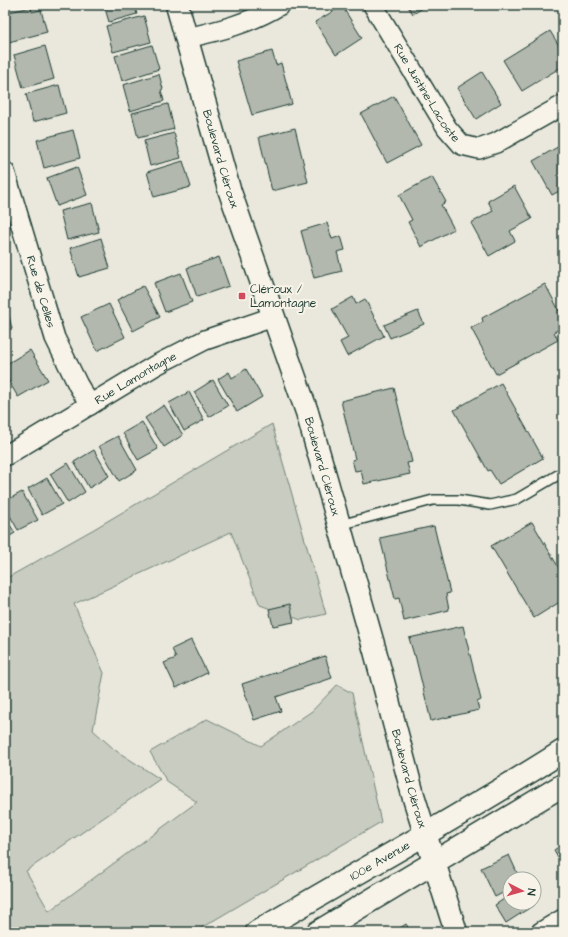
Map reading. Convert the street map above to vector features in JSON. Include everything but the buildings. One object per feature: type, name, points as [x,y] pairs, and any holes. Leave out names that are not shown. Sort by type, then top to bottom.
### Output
[{"type":"street","name":"Boulevard Cléroux","points":[[177,5],[229,189],[307,412],[340,525],[413,795],[456,932]]},
{"type":"street","points":[[186,38],[239,24],[253,19],[280,5]]},
{"type":"street","name":"Rue Justine-Lacoste","points":[[373,5],[447,128],[462,145],[479,149],[496,143],[563,105]]},
{"type":"street","name":"Rue de Celles","points":[[5,172],[55,338],[78,385],[90,405]]},
{"type":"street","name":"Rue Lamontagne","points":[[5,456],[156,365],[205,340],[273,317]]},
{"type":"street","name":"100e Avenue","points":[[257,932],[458,816],[563,751]]},
{"type":"street","points":[[318,932],[434,864],[563,785]]},
{"type":"street","points":[[541,932],[563,919]]},
{"type":"lane","points":[[340,525],[433,500],[459,500],[490,505],[517,499],[563,472]]},
{"type":"shaded area","points":[[272,424],[326,614],[301,620],[260,605],[231,532],[74,604],[104,673],[93,730],[115,750],[160,779],[26,871],[49,911],[197,802],[167,782],[150,752],[207,719],[261,746],[312,711],[337,685],[352,693],[381,822],[194,932],[5,932],[5,579],[94,529]]},
{"type":"place","name":"Cléroux / Lamontagne","points":[[242,296]]}]
